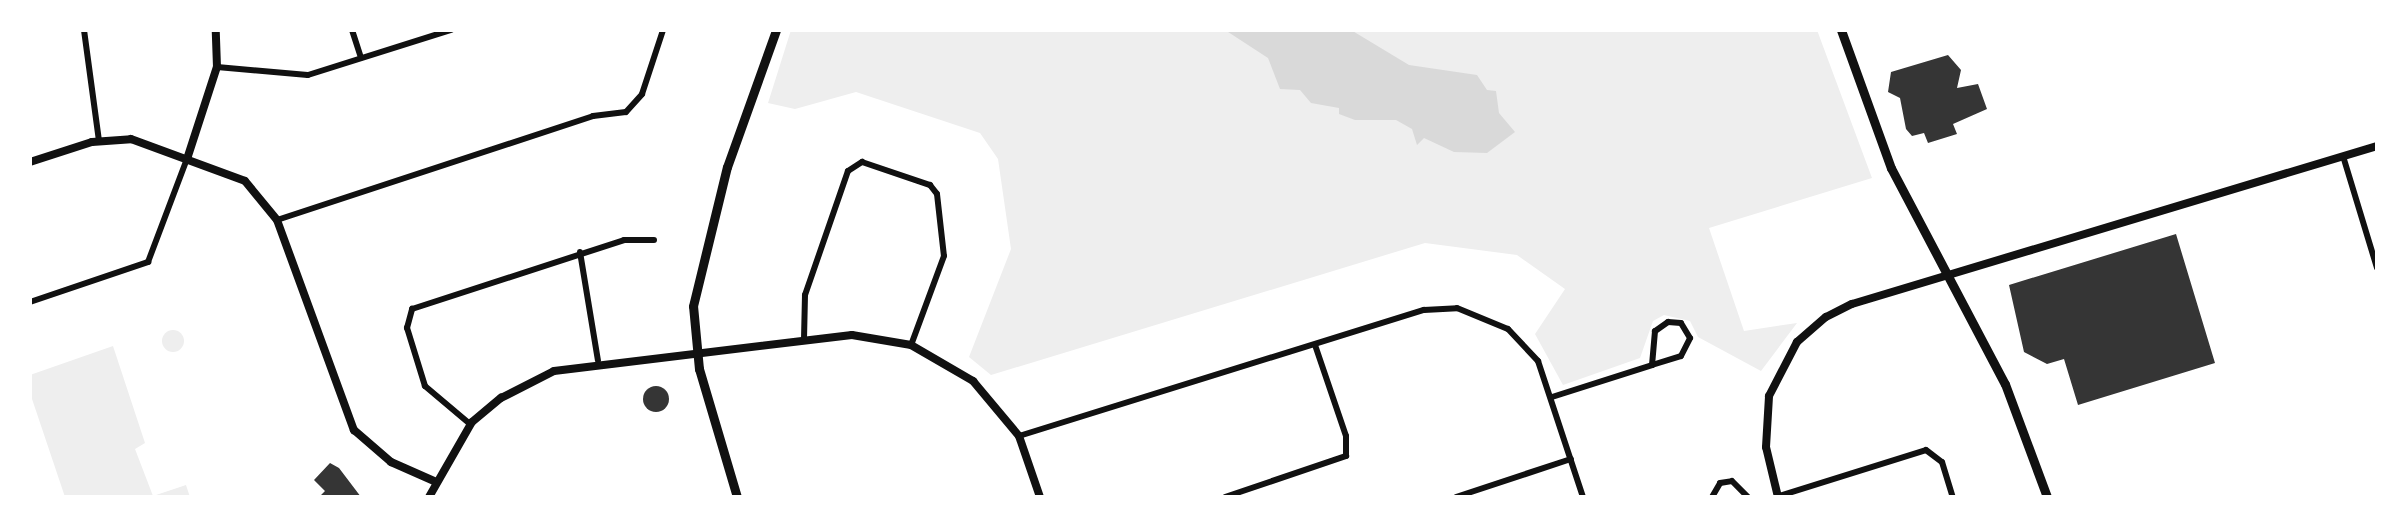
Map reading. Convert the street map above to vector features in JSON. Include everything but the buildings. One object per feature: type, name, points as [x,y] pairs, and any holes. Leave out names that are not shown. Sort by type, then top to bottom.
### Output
[{"type":"main road","points":[[737,497],[695,350],[698,274],[776,30]]},
{"type":"main road","points":[[1841,30],[1891,168],[2016,407],[2047,497]]},
{"type":"street","points":[[84,30],[99,141]]},
{"type":"street","points":[[30,302],[148,262],[188,156],[217,67],[216,30]]},
{"type":"street","points":[[352,30],[361,58]]},
{"type":"street","points":[[217,67],[296,77],[451,30]]},
{"type":"street","points":[[277,220],[593,116],[626,111],[642,94],[663,30]]},
{"type":"street","points":[[30,162],[99,141],[142,141],[188,156],[245,181],[277,220],[354,430],[391,462],[434,481]]},
{"type":"street","points":[[1953,497],[1942,462],[1926,450],[1777,497],[1765,422],[1773,383],[1797,342],[1852,304],[2377,146]]},
{"type":"street","points":[[2343,156],[2377,268]]},
{"type":"street","points":[[804,339],[804,295],[848,171],[862,162],[930,185],[937,194],[944,256],[911,345]]},
{"type":"street","points":[[470,424],[425,386],[408,313],[420,304],[580,252],[624,240],[654,240]]},
{"type":"street","points":[[580,252],[598,361]]},
{"type":"street","points":[[1019,436],[1424,310],[1466,310],[1521,339],[1552,397],[1583,497]]},
{"type":"street","points":[[1552,397],[1652,365],[1685,353],[1690,338],[1681,323],[1668,322],[1656,331],[1652,365]]},
{"type":"street","points":[[429,497],[434,481],[470,424],[538,377],[598,361],[804,339],[863,336],[911,345],[970,379],[1019,436],[1040,497]]},
{"type":"street","points":[[1225,497],[1346,456],[1346,436],[1315,345]]},
{"type":"street","points":[[1457,497],[1571,459]]},
{"type":"street","points":[[1712,497],[1720,483],[1732,481],[1748,497]]},
{"type":"shaded area","points":[[791,30],[1817,30],[1872,178],[1709,228],[1744,331],[1797,323],[1761,371],[1698,337],[1690,321],[1664,315],[1653,321],[1640,358],[1563,385],[1535,334],[1565,289],[1517,255],[1425,243],[991,375],[969,357],[1011,249],[998,159],[980,133],[856,92],[795,109],[768,103]]},
{"type":"shaded area","points":[[1225,30],[1351,30],[1409,65],[1477,75],[1487,90],[1496,91],[1499,113],[1515,132],[1487,153],[1454,152],[1424,138],[1417,145],[1412,129],[1396,120],[1355,120],[1339,114],[1339,108],[1311,103],[1300,90],[1280,89],[1268,58]]},
{"type":"shaded area","points":[[169,330],[177,330],[184,337],[184,345],[177,352],[169,352],[162,345],[162,337]]},
{"type":"shaded area","points":[[113,346],[145,443],[135,449],[153,496],[186,485],[190,497],[65,497],[30,393],[30,375]]}]
